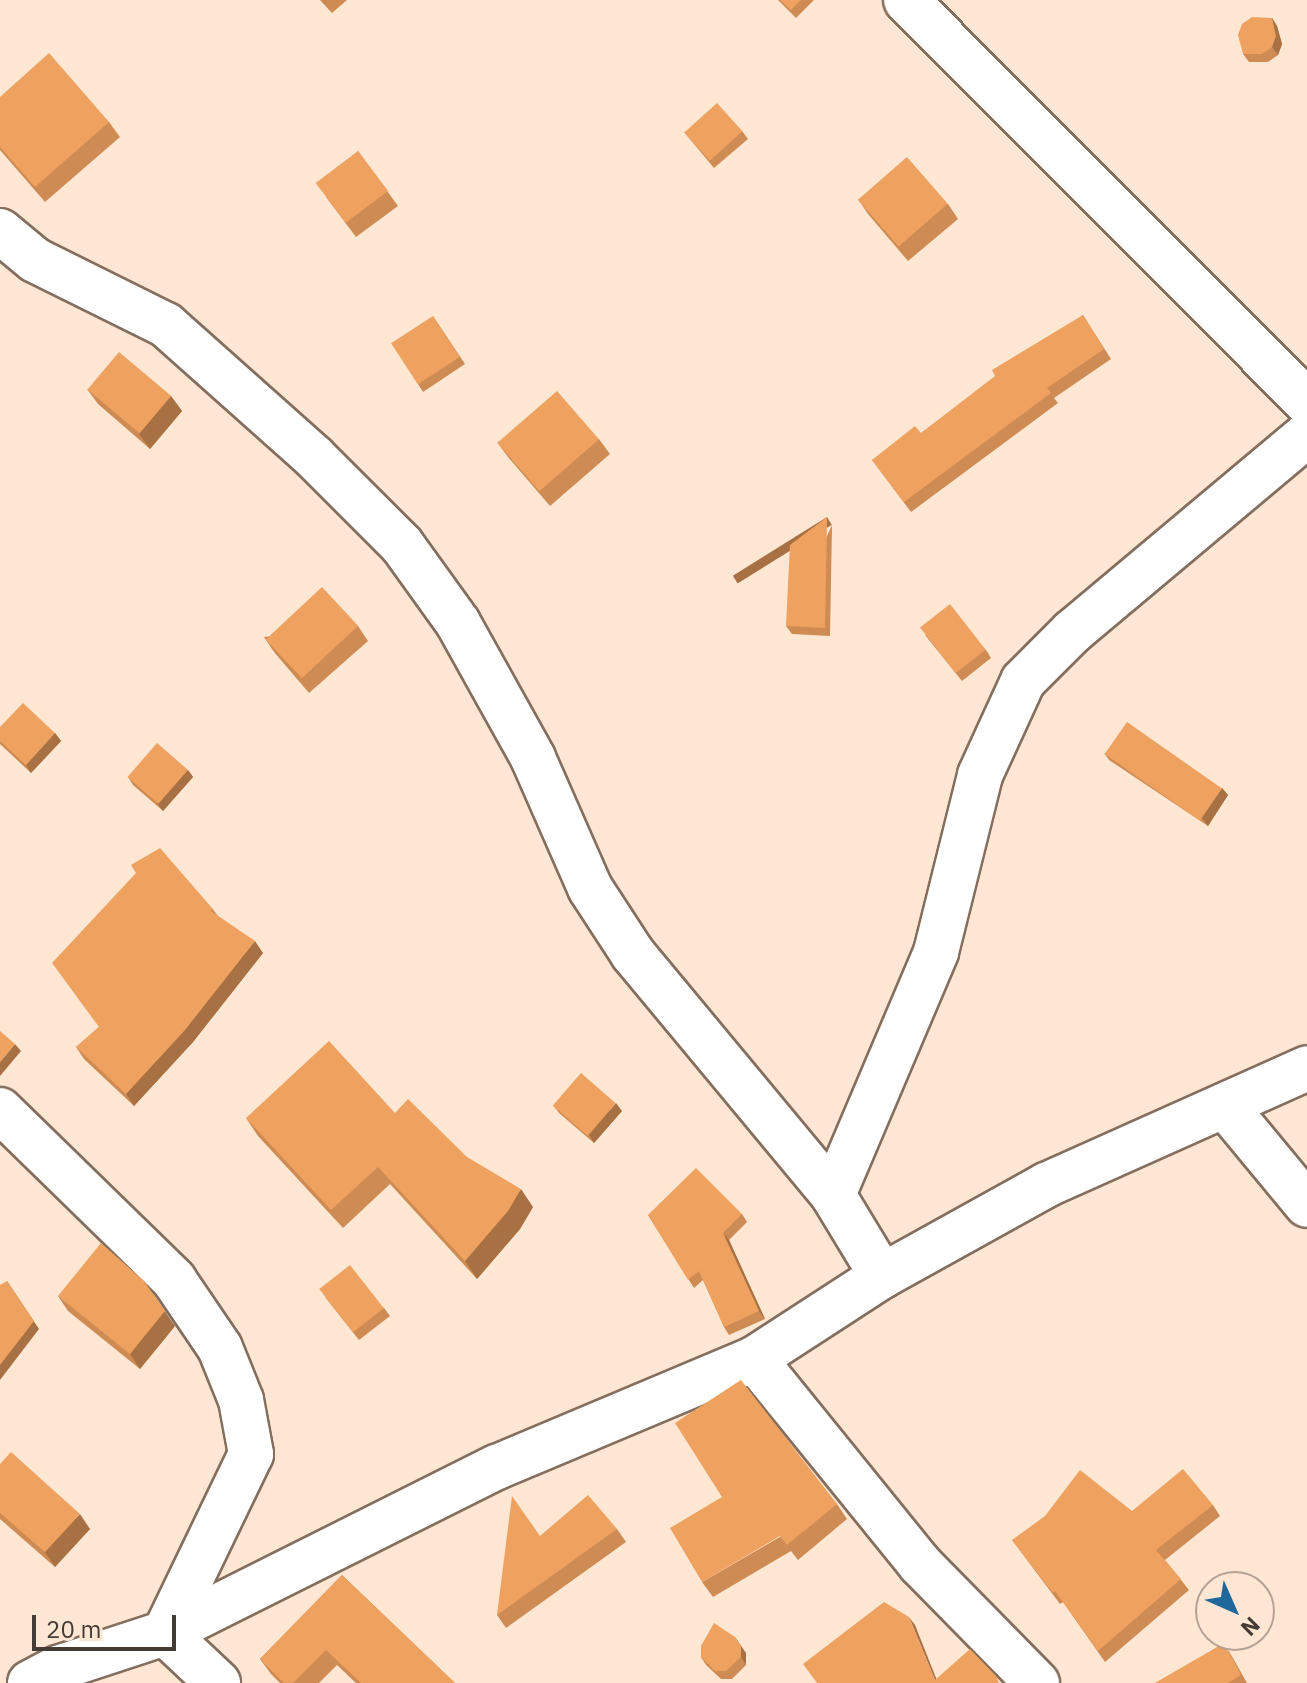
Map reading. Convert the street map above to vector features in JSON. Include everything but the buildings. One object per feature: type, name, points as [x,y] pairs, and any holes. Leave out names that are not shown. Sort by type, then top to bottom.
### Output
[{"type":"street","points":[[906,0],[1307,402]]},
{"type":"street","points":[[0,231],[35,260],[166,325],[314,457],[402,545],[458,623],[533,758],[590,888],[633,954],[833,1195],[882,1276]]},
{"type":"street","points":[[833,1195],[936,952],[980,775],[1023,681],[1072,632],[1307,435]]},
{"type":"street","points":[[30,1683],[58,1668],[165,1633],[497,1467],[754,1359],[882,1276],[1046,1185],[1226,1107],[1307,1068]]},
{"type":"street","points":[[1226,1107],[1307,1205]]},
{"type":"street","points":[[0,1110],[174,1280],[220,1348],[241,1400],[251,1454],[165,1633]]},
{"type":"street","points":[[754,1359],[920,1564],[1037,1683]]},
{"type":"street","points":[[165,1633],[218,1683]]}]
